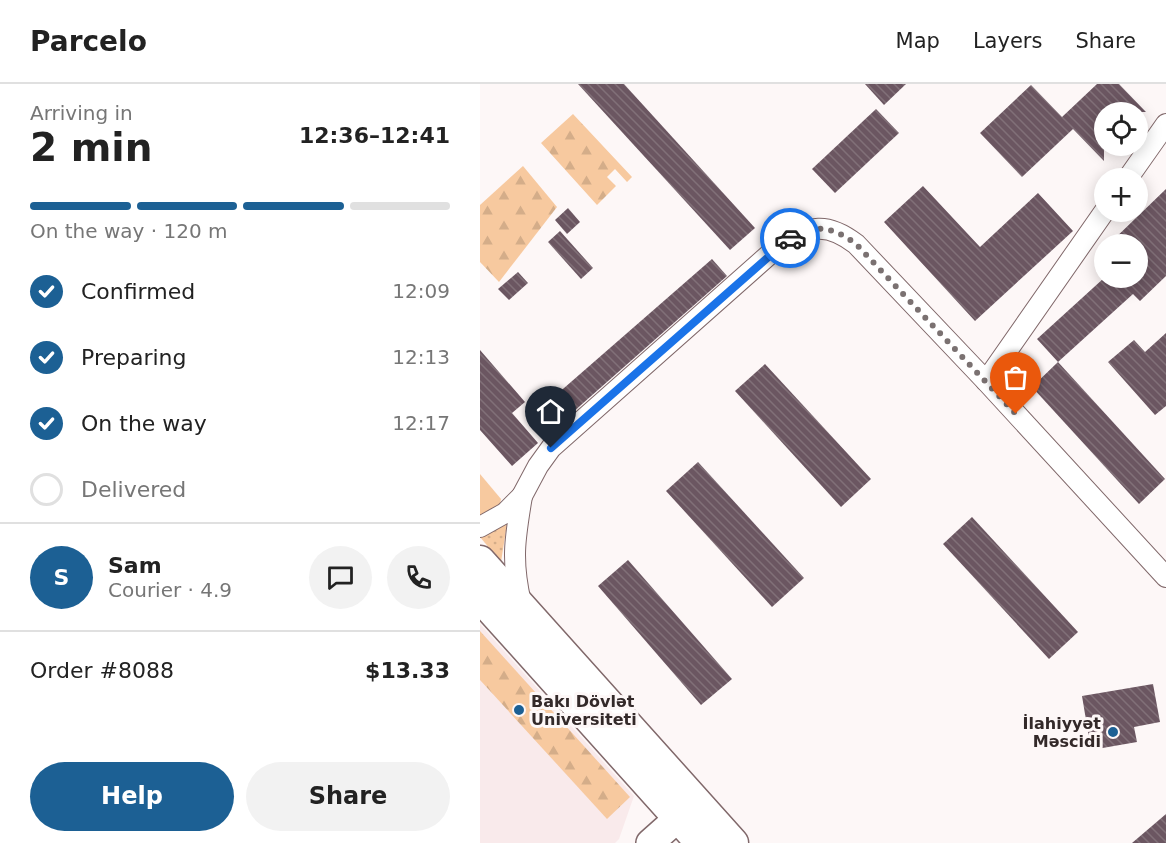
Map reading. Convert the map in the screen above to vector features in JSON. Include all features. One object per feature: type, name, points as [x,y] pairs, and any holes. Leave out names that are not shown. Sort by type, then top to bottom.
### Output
[{"type":"main road","points":[[480,561],[523,608],[667,787],[692,831]]},
{"type":"main road","points":[[480,597],[667,787]]},
{"type":"street","points":[[1135,168],[1166,124]]},
{"type":"street","points":[[986,381],[1097,222]]},
{"type":"street","points":[[480,527],[505,513],[522,496],[538,466],[551,448],[780,245],[795,234],[816,227],[834,230],[856,244],[986,381],[1166,577]]},
{"type":"street","points":[[522,496],[514,544],[514,563],[523,608]]},
{"type":"shaded area","name":"Bakı Dövlət Universiteti","points":[[480,624],[634,796],[619,839],[615,843],[480,843]]},
{"type":"green space","points":[[573,114],[632,177],[627,182],[615,169],[607,177],[616,186],[597,205],[541,143]]},
{"type":"green space","points":[[523,166],[557,207],[499,282],[480,262],[480,205]]},
{"type":"green space","points":[[480,474],[501,499],[499,508],[480,519]]},
{"type":"green space","points":[[507,524],[501,562],[480,537]]},
{"type":"green space","points":[[480,631],[630,797],[607,819],[480,680]]},
{"type":"building","points":[[578,84],[624,84],[755,228],[730,250]]},
{"type":"building","points":[[865,84],[906,84],[884,105]]},
{"type":"building","points":[[1097,84],[1119,84],[1136,102],[1094,102],[1094,151],[1073,129],[1022,177],[980,133],[1031,85],[1062,117]]},
{"type":"building","points":[[876,109],[899,133],[835,193],[812,169]]},
{"type":"building","points":[[923,186],[980,247],[1038,193],[1073,231],[975,321],[884,222]]},
{"type":"building","points":[[1166,189],[1166,276],[1140,301],[1133,294],[1058,362],[1037,339],[1094,287],[1148,288],[1148,234],[1119,234],[1132,222],[1148,222],[1148,206]]},
{"type":"building","points":[[568,208],[580,222],[567,234],[555,220]]},
{"type":"building","points":[[560,231],[593,268],[581,279],[548,242]]},
{"type":"building","points":[[712,259],[727,276],[564,420],[548,402]]},
{"type":"building","points":[[518,272],[528,283],[509,300],[498,289]]},
{"type":"building","points":[[1166,333],[1166,406],[1155,415],[1108,362],[1134,340],[1145,352]]},
{"type":"building","points":[[480,350],[525,402],[512,413],[538,443],[512,466],[480,430]]},
{"type":"building","points":[[1058,362],[1165,479],[1139,504],[1032,387]]},
{"type":"building","points":[[765,364],[871,479],[841,507],[735,391]]},
{"type":"building","points":[[698,462],[804,578],[772,607],[666,491]]},
{"type":"building","points":[[972,517],[1078,632],[1049,659],[943,544]]},
{"type":"building","points":[[628,560],[732,679],[701,705],[598,586]]},
{"type":"building","points":[[1153,684],[1160,722],[1134,727],[1137,742],[1091,750],[1082,696]]},
{"type":"building","points":[[1166,814],[1166,843],[1132,843]]},
{"type":"way so far","points":[[790,238],[816,227],[834,230],[856,244],[1016,414]]},
{"type":"place","name":"Bakı Dövlət Universiteti","points":[[519,710]]},
{"type":"place","name":"İlahiyyət Məscidi","points":[[1113,732]]},
{"type":"route","points":[[551,448],[790,238]]}]
